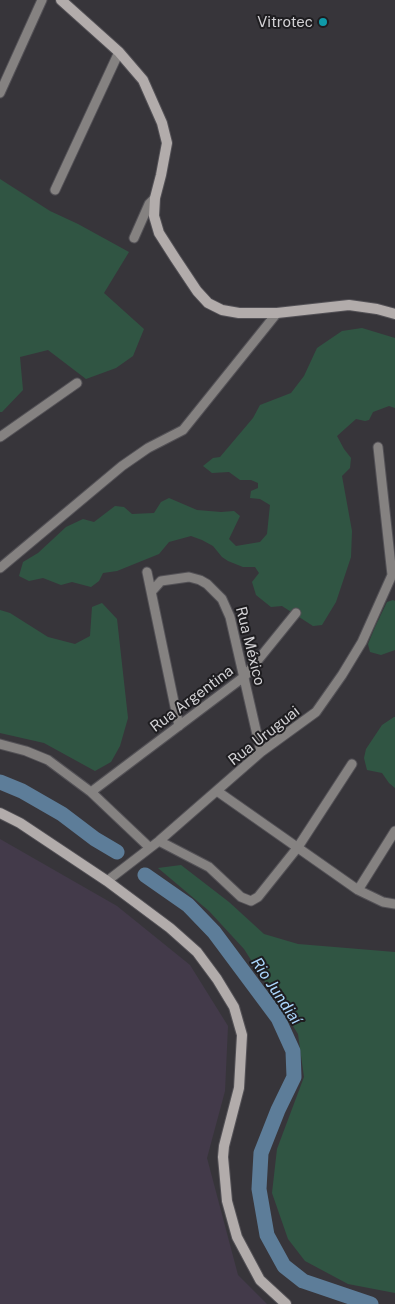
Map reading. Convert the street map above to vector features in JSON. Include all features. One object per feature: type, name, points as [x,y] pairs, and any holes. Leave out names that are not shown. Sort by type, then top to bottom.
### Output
[{"type":"main road","points":[[61,0],[119,52],[143,80],[162,123],[167,143],[155,198],[154,216],[159,233],[197,291],[208,303],[222,310],[239,312],[277,313],[349,305],[395,314]]},
{"type":"main road","points":[[0,814],[20,823],[107,881],[170,928],[197,952],[217,979],[234,1007],[242,1035],[239,1088],[224,1146],[223,1157],[227,1201],[237,1237],[260,1280],[286,1304]]},
{"type":"street","points":[[1,88],[42,0]]},
{"type":"street","points":[[55,190],[119,52]]},
{"type":"street","points":[[134,238],[149,204],[155,198]]},
{"type":"street","points":[[0,568],[122,466],[148,448],[183,430],[277,313]]},
{"type":"street","points":[[0,437],[77,383]]},
{"type":"street","points":[[378,447],[393,575]]},
{"type":"street","points":[[147,572],[179,726]]},
{"type":"street","name":"Rua Uruguai","points":[[107,881],[149,847],[160,841],[262,752],[316,712],[362,642],[393,575]]},
{"type":"street","name":"Rua México","points":[[152,591],[161,581],[189,577],[207,584],[222,598],[227,606],[262,752]]},
{"type":"street","name":"Rua Argentina","points":[[91,792],[245,676],[296,613]]},
{"type":"street","points":[[0,744],[26,750],[48,760],[91,792],[149,847]]},
{"type":"street","points":[[160,841],[209,867],[241,897],[251,900],[258,897],[298,847],[352,764]]},
{"type":"street","points":[[217,791],[358,890],[377,900],[395,904]]},
{"type":"street","points":[[358,890],[395,831]]},
{"type":"shaded area","points":[[0,839],[117,906],[190,965],[228,1026],[225,1091],[207,1158],[238,1275],[267,1304],[0,1304]]},
{"type":"green space","points":[[0,179],[50,211],[129,252],[104,293],[144,329],[133,356],[116,368],[86,379],[48,350],[20,357],[23,390],[2,412],[0,412]]},
{"type":"green space","points":[[362,328],[395,338],[395,408],[389,406],[373,412],[369,420],[356,419],[337,436],[351,458],[350,468],[342,476],[352,531],[351,557],[336,602],[322,625],[313,626],[282,606],[271,607],[256,595],[252,582],[259,573],[255,567],[243,567],[228,561],[213,546],[191,536],[169,542],[159,554],[117,571],[103,573],[99,581],[91,587],[72,582],[61,585],[43,578],[29,581],[19,576],[23,562],[38,553],[66,527],[83,519],[94,522],[115,506],[124,507],[132,514],[154,513],[161,502],[169,498],[197,510],[234,511],[240,516],[229,539],[236,546],[260,542],[267,534],[270,505],[260,499],[250,498],[251,491],[258,488],[258,483],[251,480],[240,480],[229,472],[212,473],[203,466],[213,458],[220,457],[253,418],[260,405],[291,393],[304,376],[317,348],[342,331]]},
{"type":"green space","points":[[395,601],[395,650],[381,655],[370,652],[368,644],[375,627],[387,602]]},
{"type":"green space","points":[[102,603],[117,619],[128,718],[120,746],[111,762],[95,771],[44,743],[0,733],[0,610],[10,613],[48,637],[75,644],[90,636],[92,607]]},
{"type":"green space","points":[[394,717],[395,788],[382,773],[367,770],[364,758],[366,749],[382,725]]},
{"type":"green space","points":[[181,865],[229,902],[264,934],[298,944],[395,952],[395,1293],[348,1284],[305,1261],[288,1239],[272,1193],[277,1149],[304,1077],[298,1034],[244,949],[209,911],[158,868]]},
{"type":"waterway","name":"Rio Jundiaí","points":[[0,782],[22,791],[62,814],[95,839],[117,852]]},
{"type":"waterway","name":"Rio Jundiaí","points":[[145,875],[188,905],[214,932],[278,1018],[293,1051],[294,1077],[278,1110],[261,1153],[259,1189],[267,1235],[284,1266],[303,1281],[371,1304]]},
{"type":"place","name":"Vitrotec","points":[[323,22]]}]
